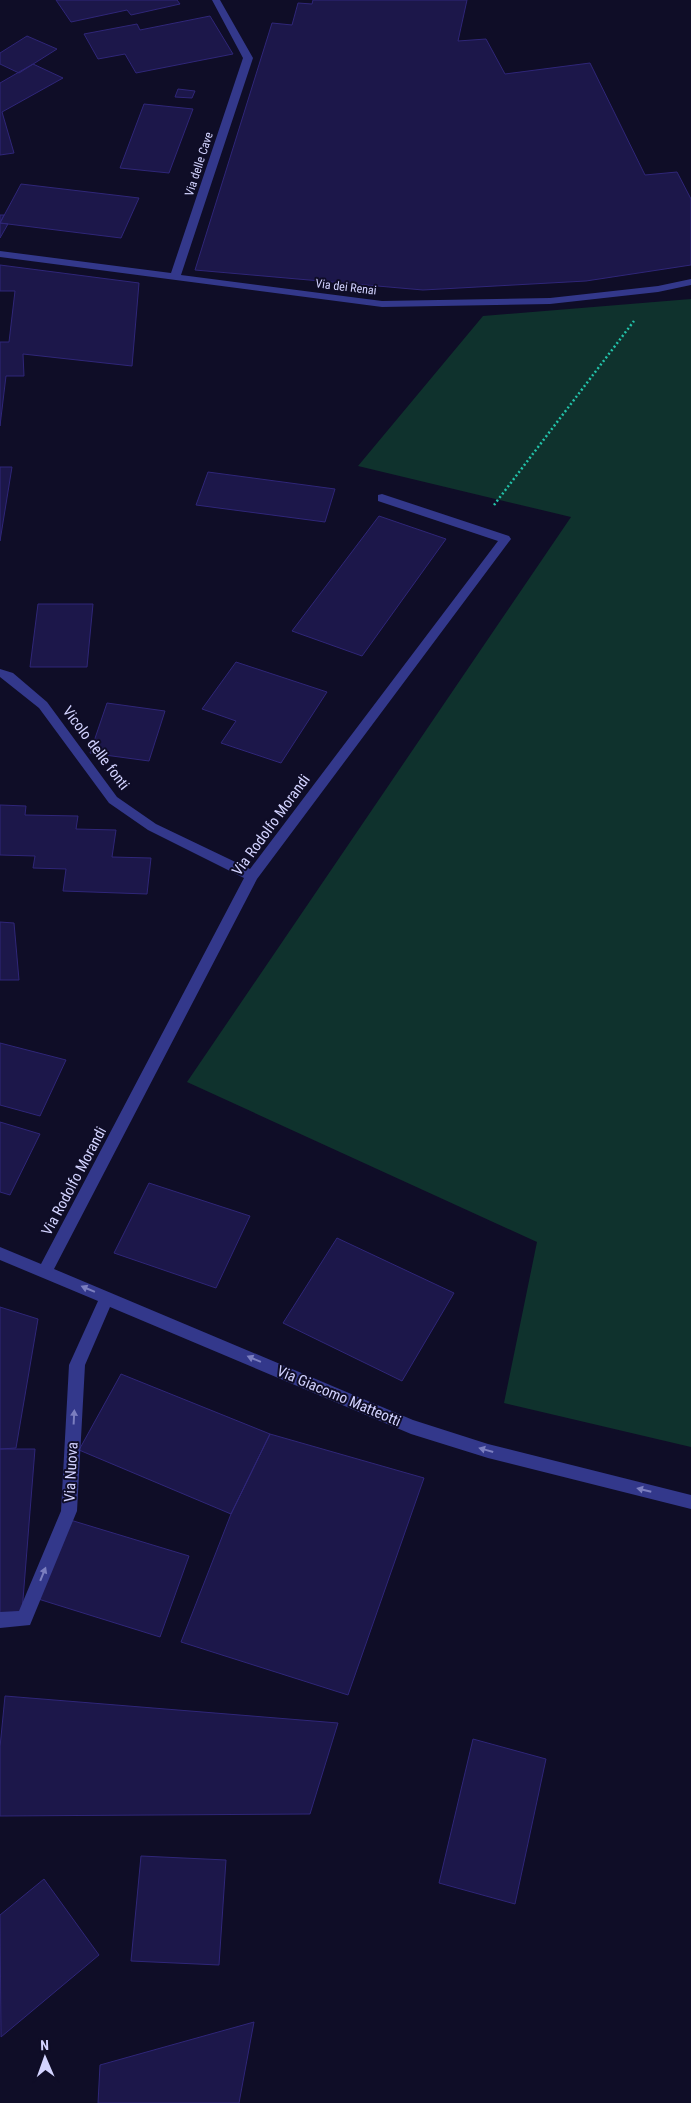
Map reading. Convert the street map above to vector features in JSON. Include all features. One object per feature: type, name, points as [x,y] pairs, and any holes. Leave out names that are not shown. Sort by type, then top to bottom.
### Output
[{"type":"street","name":"Via delle Cave","points":[[174,278],[248,58],[232,24],[216,0]]},
{"type":"street","name":"Via dei Renai","points":[[0,254],[382,304],[550,301],[658,289],[691,282]]},
{"type":"street","name":"Via Rodolfo Morandi","points":[[45,1271],[252,876],[505,539],[382,498]]},
{"type":"street","name":"Vicolo delle fonti","points":[[0,673],[9,676],[43,705],[113,800],[152,827],[252,876]]},
{"type":"street","name":"Via Giacomo Matteotti","points":[[0,1253],[411,1426],[488,1451],[691,1502]]},
{"type":"street","name":"Via Nuova","points":[[0,1620],[24,1619],[69,1511],[77,1365],[107,1297]]},
{"type":"path","points":[[475,529],[658,289]]},
{"type":"green space","points":[[691,299],[691,1447],[504,1403],[537,1242],[187,1082],[571,517],[358,466],[483,316]]},
{"type":"building","points":[[56,0],[177,0],[180,4],[131,15],[127,10],[71,22]]},
{"type":"building","points":[[313,0],[467,0],[458,41],[486,39],[505,74],[590,63],[645,175],[677,172],[691,199],[691,265],[586,281],[423,290],[195,270],[272,23],[292,25],[298,3],[312,4]]},
{"type":"building","points":[[210,16],[233,54],[136,73],[125,54],[98,59],[84,34],[137,24],[140,30]]},
{"type":"building","points":[[27,36],[57,49],[19,73],[0,64],[0,53]]},
{"type":"building","points":[[33,64],[63,78],[2,112],[14,153],[0,155],[0,83]]},
{"type":"building","points":[[178,89],[195,91],[192,98],[175,97]]},
{"type":"building","points":[[144,104],[193,109],[169,173],[120,168]]},
{"type":"building","points":[[21,184],[139,198],[121,238],[0,223]]},
{"type":"building","points":[[0,215],[4,215],[0,223]]},
{"type":"building","points":[[0,223],[8,224],[0,238]]},
{"type":"building","points":[[0,265],[139,283],[132,366],[23,354],[24,376],[6,376],[0,426],[0,342],[9,342],[15,291],[0,291]]},
{"type":"building","points":[[0,467],[12,467],[0,541]]},
{"type":"building","points":[[208,472],[335,489],[325,522],[196,505]]},
{"type":"building","points":[[379,516],[446,539],[362,656],[292,631]]},
{"type":"building","points":[[38,604],[93,604],[87,667],[30,667]]},
{"type":"building","points":[[236,662],[327,692],[281,763],[221,743],[236,721],[202,709]]},
{"type":"building","points":[[107,703],[165,711],[149,761],[90,753]]},
{"type":"building","points":[[0,805],[26,806],[25,815],[78,816],[76,829],[116,830],[112,857],[151,858],[147,894],[63,891],[66,869],[33,868],[35,856],[0,855]]},
{"type":"building","points":[[0,922],[14,923],[19,980],[0,980]]},
{"type":"building","points":[[0,1043],[66,1060],[40,1116],[0,1105]]},
{"type":"building","points":[[0,1122],[40,1134],[10,1195],[0,1192]]},
{"type":"building","points":[[149,1183],[250,1216],[216,1288],[114,1253]]},
{"type":"building","points":[[337,1238],[454,1293],[402,1381],[283,1323]]},
{"type":"building","points":[[0,1307],[38,1319],[16,1448],[0,1449]]},
{"type":"building","points":[[121,1374],[270,1434],[231,1514],[79,1450]]},
{"type":"building","points":[[270,1434],[424,1478],[348,1695],[181,1642],[231,1514]]},
{"type":"building","points":[[0,1449],[35,1449],[22,1612],[0,1613]]},
{"type":"building","points":[[67,1519],[189,1556],[160,1637],[35,1598]]},
{"type":"building","points":[[5,1696],[338,1723],[310,1814],[0,1816],[0,1747]]},
{"type":"building","points":[[473,1739],[546,1759],[515,1904],[439,1883]]},
{"type":"building","points":[[141,1856],[226,1860],[219,1965],[131,1961]]},
{"type":"building","points":[[44,1879],[99,1955],[1,2037],[0,1915]]},
{"type":"building","points":[[254,2022],[239,2103],[98,2103],[100,2065]]}]
